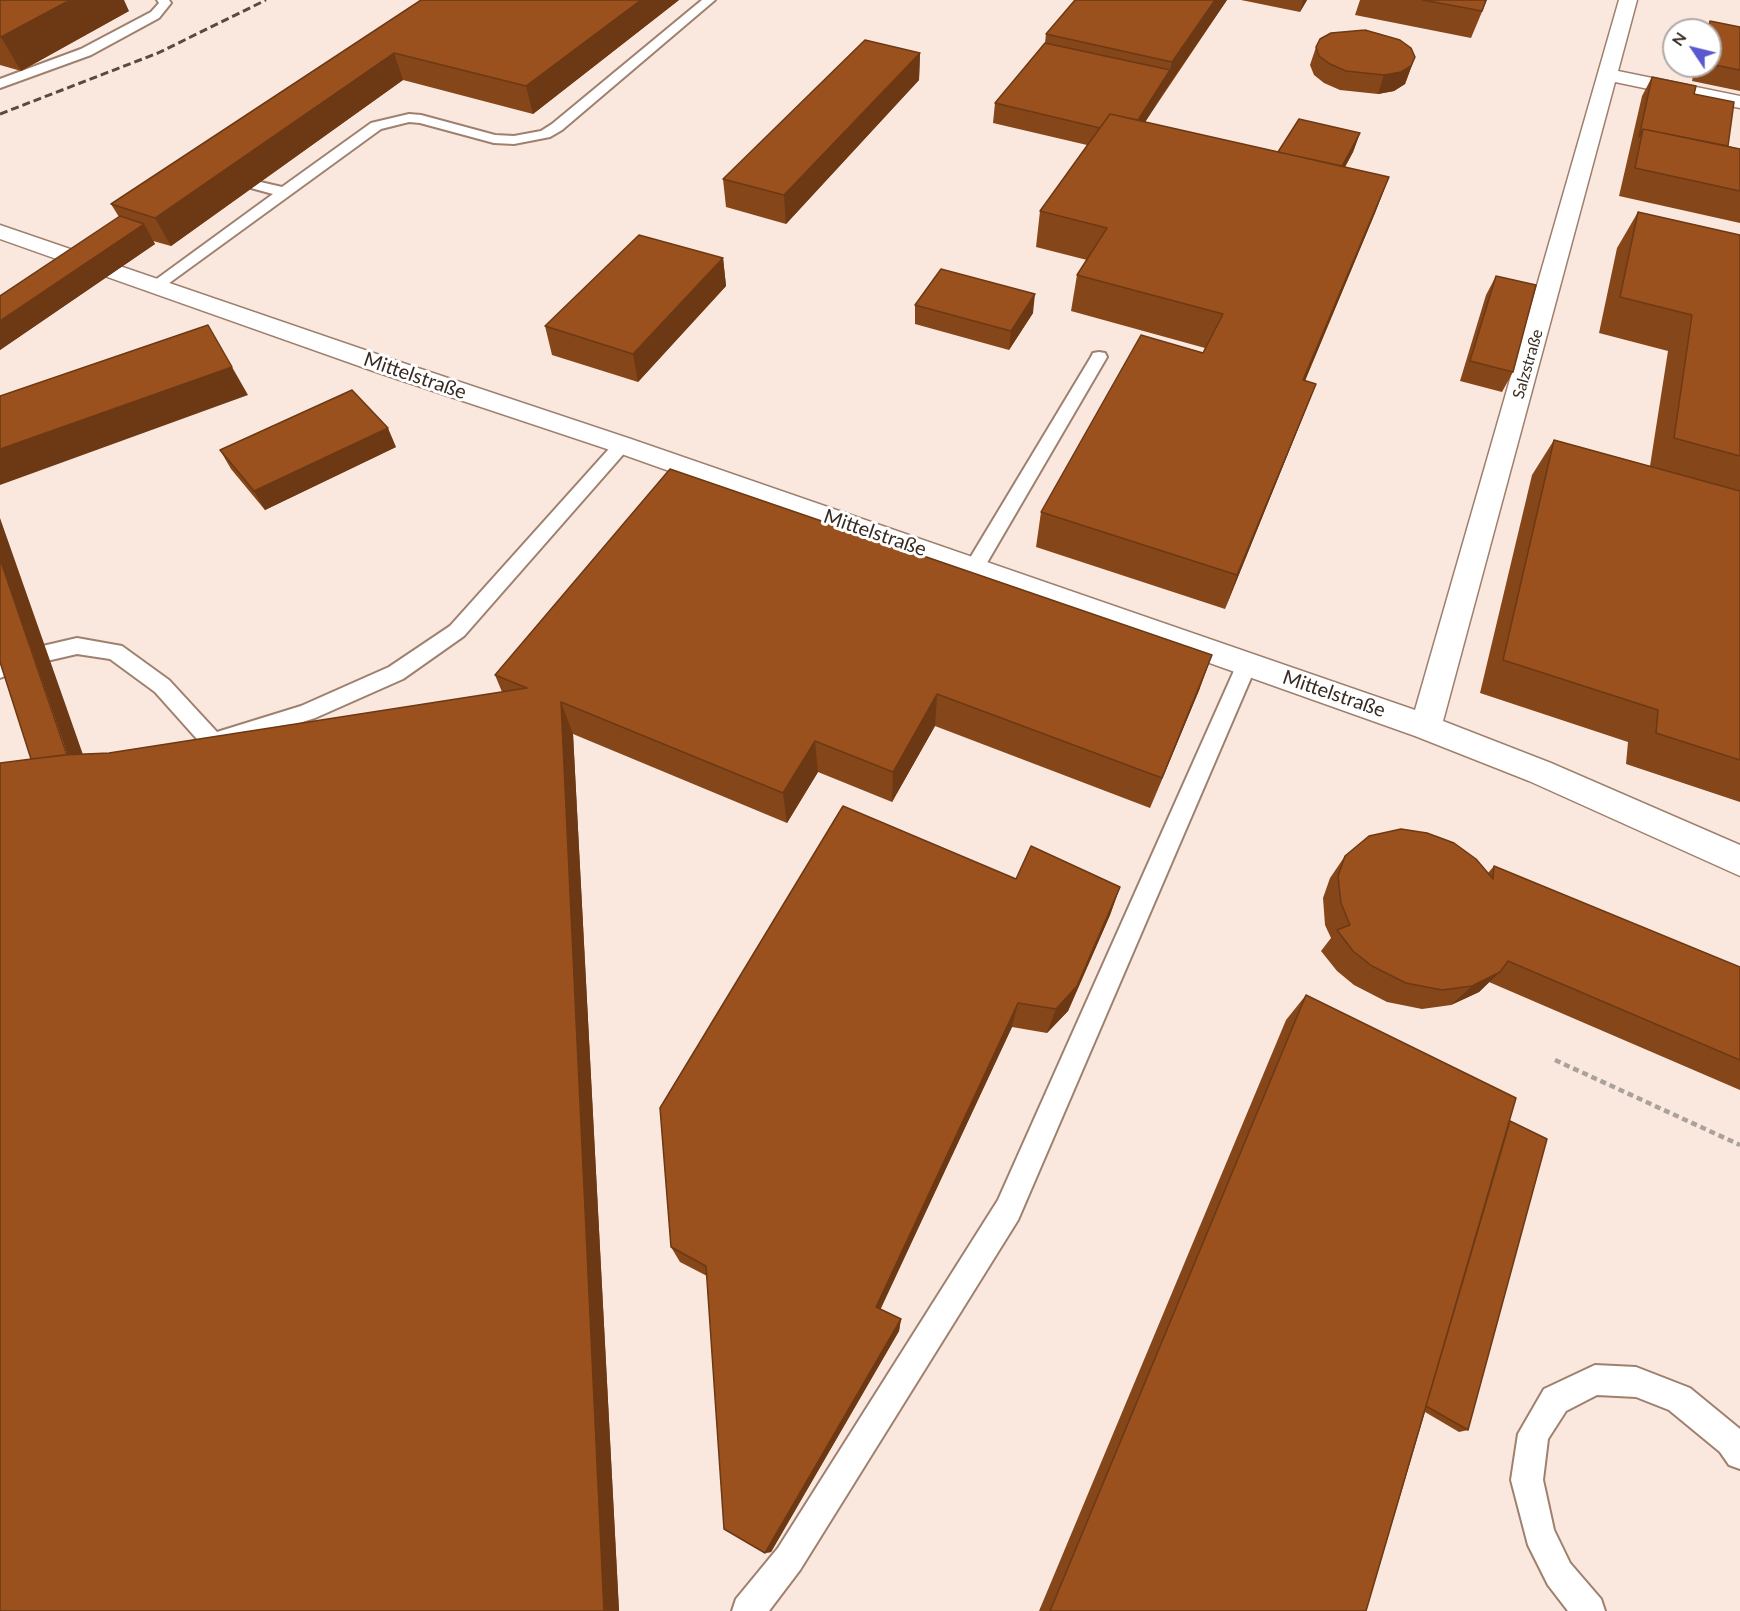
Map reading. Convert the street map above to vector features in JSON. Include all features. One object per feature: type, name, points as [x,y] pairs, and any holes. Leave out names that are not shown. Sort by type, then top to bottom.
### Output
[{"type":"street","name":"Salzstraße","points":[[1426,727],[1628,0]]},
{"type":"street","points":[[1608,75],[1740,102]]},
{"type":"street","name":"Mittelstraße","points":[[0,232],[385,366],[622,445],[1426,727],[1551,777],[1740,861]]},
{"type":"lane","points":[[0,84],[86,52],[155,15],[165,3],[163,0]]},
{"type":"lane","points":[[155,286],[362,135],[392,121],[421,119],[494,139],[513,140],[544,134],[557,127],[709,0]]},
{"type":"lane","points":[[256,185],[283,192]]},
{"type":"lane","points":[[974,568],[1099,357]]},
{"type":"lane","points":[[189,745],[213,742],[308,712],[396,673],[457,632],[622,445]]},
{"type":"lane","points":[[0,670],[34,656],[77,646],[115,652],[162,686],[213,742]]},
{"type":"lane","points":[[748,1611],[789,1559],[1008,1210],[1247,664]]},
{"type":"lane","points":[[1589,1611],[1559,1574],[1539,1534],[1527,1480],[1533,1434],[1555,1400],[1595,1380],[1636,1382],[1679,1399],[1731,1441],[1740,1455]]},
{"type":"path","points":[[1555,1060],[1740,1145]]},
{"type":"shaded area","points":[[0,0],[1740,0],[1740,1611],[0,1611]]},
{"type":"building","points":[[0,0],[70,0],[1,37]]},
{"type":"building","points":[[421,0],[641,0],[526,86],[394,53],[155,218],[111,204]]},
{"type":"building","points":[[1075,0],[1215,0],[1172,62],[1046,34]]},
{"type":"building","points":[[1423,0],[1486,0],[1482,11]]},
{"type":"building","points":[[1722,23],[1740,27],[1740,70],[1722,66]]},
{"type":"building","points":[[1365,30],[1400,40],[1411,48],[1415,57],[1411,66],[1401,72],[1384,75],[1346,71],[1319,56],[1316,47],[1320,39],[1331,33]]},
{"type":"building","points":[[865,40],[920,53],[784,195],[723,179]]},
{"type":"building","points":[[1045,43],[1170,70],[1138,120],[1110,114],[1100,128],[995,103]]},
{"type":"building","points":[[1652,77],[1696,86],[1694,94],[1734,102],[1728,146],[1643,129],[1639,137]]},
{"type":"building","points":[[1110,114],[1389,177],[1303,380],[1316,384],[1237,575],[1041,512],[1141,335],[1203,353],[1223,314],[1077,275],[1107,228],[1040,211]]},
{"type":"building","points":[[1299,119],[1360,133],[1342,166],[1278,152]]},
{"type":"building","points":[[1643,129],[1740,149],[1740,191],[1635,168]]},
{"type":"building","points":[[1638,212],[1740,235],[1740,456],[1674,438],[1692,315],[1620,297]]},
{"type":"building","points":[[120,216],[144,224],[0,321],[0,296]]},
{"type":"building","points":[[639,235],[723,258],[633,354],[545,326]]},
{"type":"building","points":[[941,269],[1035,294],[1011,331],[915,305]]},
{"type":"building","points":[[1496,276],[1536,285],[1513,372],[1470,361]]},
{"type":"building","points":[[208,325],[232,367],[0,449],[0,396]]},
{"type":"building","points":[[352,390],[388,428],[254,491],[220,450]]},
{"type":"building","points":[[1554,440],[1740,491],[1740,760],[1656,733],[1658,710],[1503,660]]},
{"type":"building","points":[[670,469],[1212,655],[1162,778],[937,694],[893,772],[815,741],[783,793],[561,702],[604,1611],[0,1611],[0,763],[63,755],[109,753],[527,688],[495,675]]},
{"type":"building","points":[[0,559],[67,755],[31,759],[0,662]]},
{"type":"building","points":[[843,806],[1016,879],[1031,846],[1120,887],[1077,986],[1056,1009],[1018,1003],[876,1307],[901,1319],[765,1553],[724,1529],[706,1266],[671,1247],[660,1108]]},
{"type":"building","points":[[1401,829],[1427,833],[1454,843],[1476,859],[1493,879],[1494,866],[1740,967],[1740,1060],[1508,961],[1500,972],[1472,986],[1442,990],[1406,983],[1372,966],[1353,951],[1337,930],[1350,925],[1341,903],[1338,876],[1345,856],[1369,836]]},
{"type":"building","points":[[1306,995],[1516,1098],[1366,1611],[1050,1611]]},
{"type":"building","points":[[1510,1121],[1547,1139],[1468,1430],[1426,1406]]},
{"type":"railway","points":[[0,114],[158,53],[266,0]]}]
